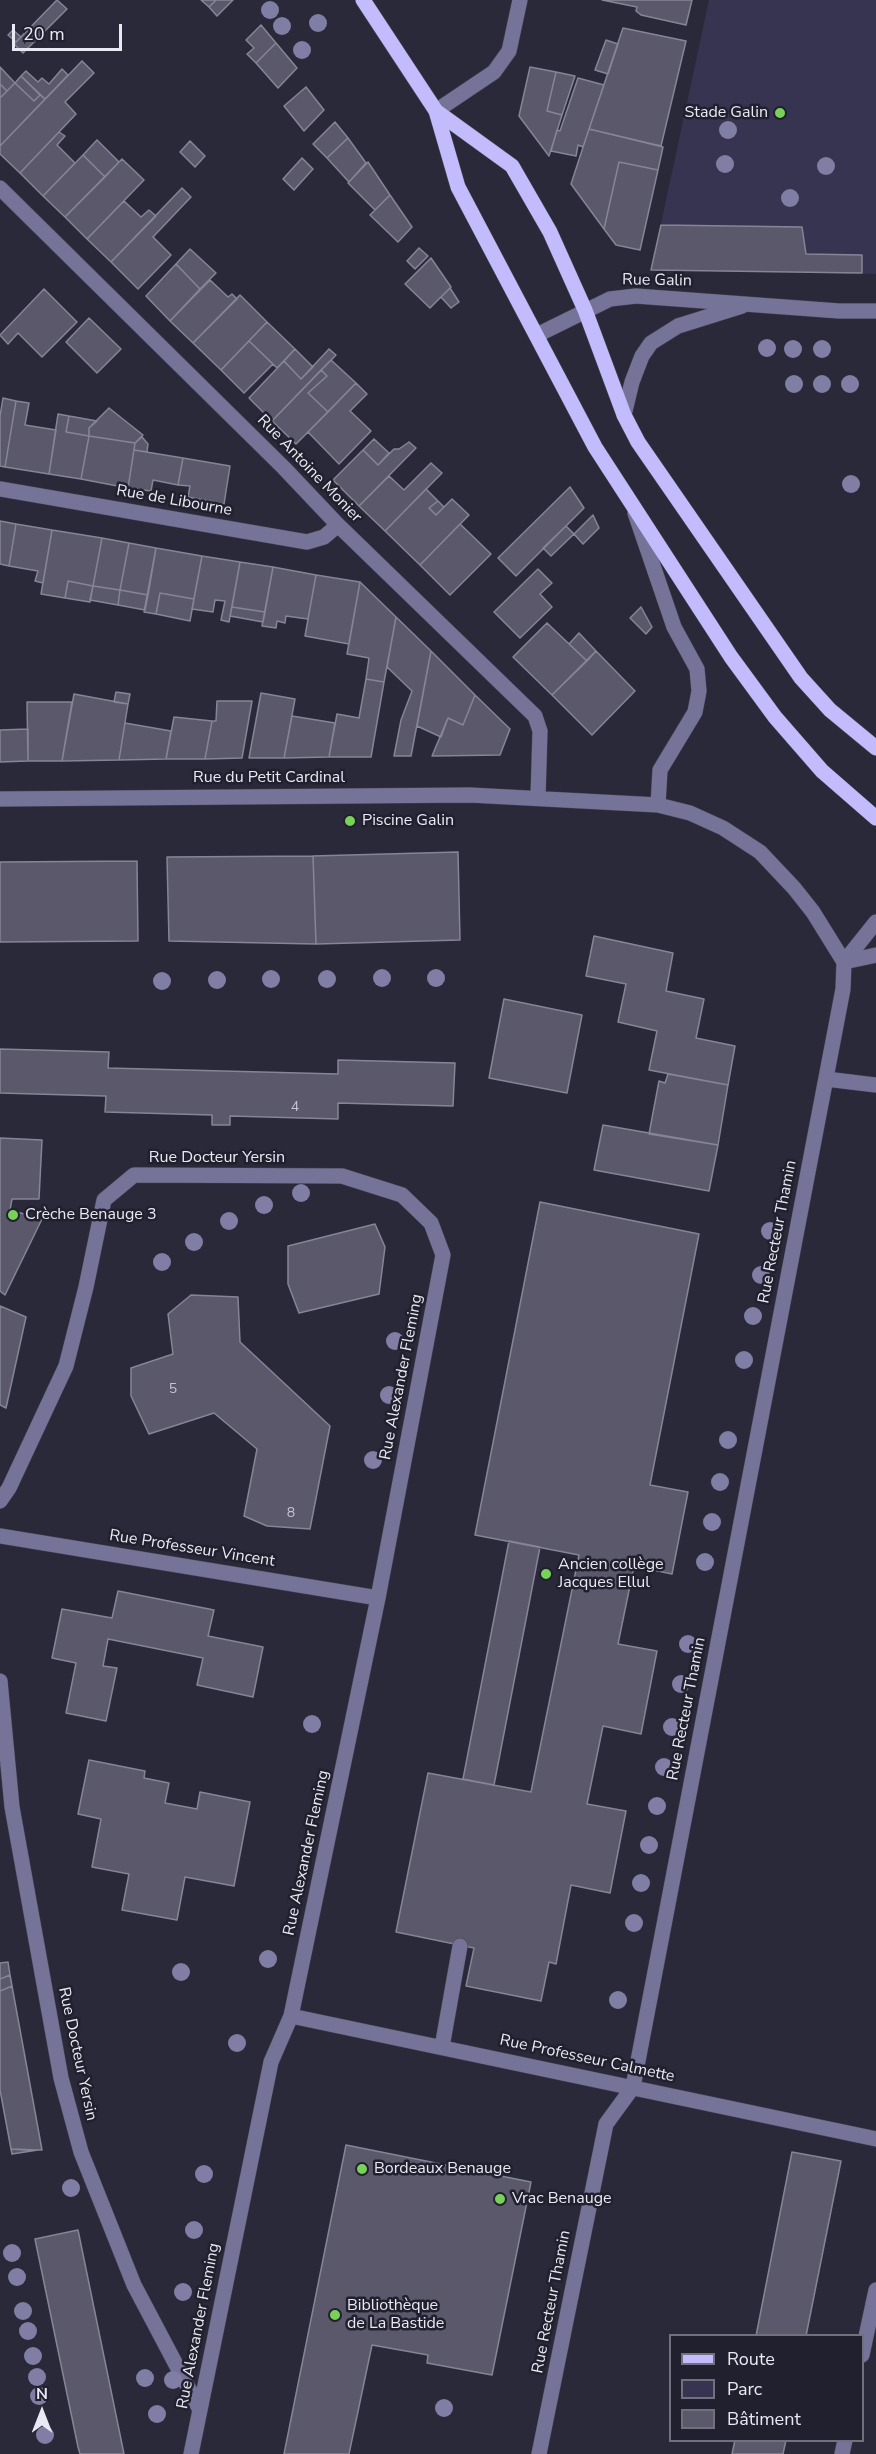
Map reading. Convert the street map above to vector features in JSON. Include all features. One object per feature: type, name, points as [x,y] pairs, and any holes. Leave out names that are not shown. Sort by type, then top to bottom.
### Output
[{"type":"main road","points":[[363,0],[436,111],[458,187],[595,447],[632,506],[731,657],[775,717],[822,771],[876,818]]},
{"type":"main road","points":[[436,111],[512,166],[550,232],[585,310],[624,415],[638,442],[801,678],[830,710],[876,748]]},
{"type":"street","points":[[436,111],[494,72],[509,51],[520,0]]},
{"type":"street","name":"Rue Antoine Monier","points":[[0,188],[284,468],[338,525],[535,716],[540,731],[538,797]]},
{"type":"street","name":"Rue Galin","points":[[537,335],[610,299],[636,296],[839,311],[876,311]]},
{"type":"street","points":[[624,415],[632,382],[642,356],[651,343],[678,326],[752,303]]},
{"type":"street","name":"Rue de Libourne","points":[[0,489],[307,542],[324,537],[338,525]]},
{"type":"street","points":[[632,506],[674,627],[697,669],[699,691],[695,712],[660,770],[657,805]]},
{"type":"street","name":"Rue du Petit Cardinal","points":[[0,799],[371,795],[538,797],[657,805],[690,813],[723,828],[760,852],[813,912],[844,962]]},
{"type":"street","points":[[844,962],[876,922]]},
{"type":"street","points":[[844,962],[876,955]]},
{"type":"street","name":"Rue Recteur Thamin","points":[[539,2454],[606,2124],[633,2087],[843,989],[844,962]]},
{"type":"street","points":[[826,1079],[876,1085]]},
{"type":"street","name":"Rue Docteur Yersin","points":[[0,1502],[9,1488],[66,1366],[86,1287],[104,1200],[134,1175],[342,1176],[402,1195],[431,1223],[443,1255]]},
{"type":"street","name":"Rue Alexander Fleming","points":[[191,2454],[271,2062],[291,2016],[378,1598],[443,1255]]},
{"type":"street","name":"Rue Professeur Vincent","points":[[0,1536],[378,1598]]},
{"type":"street","name":"Rue Docteur Yersin","points":[[0,1681],[12,1807],[61,2078],[81,2152],[134,2285],[200,2410]]},
{"type":"street","points":[[442,2047],[460,1946]]},
{"type":"street","name":"Rue Professeur Calmette","points":[[291,2016],[876,2139]]},
{"type":"street","points":[[864,2346],[876,2290]]},
{"type":"green space","name":"Stade Galin","points":[[709,0],[876,0],[876,274],[651,270]]},
{"type":"building","points":[[57,0],[67,9],[23,53],[14,44]]},
{"type":"building","points":[[201,0],[216,0],[209,7]]},
{"type":"building","points":[[216,0],[233,0],[217,16],[209,7]]},
{"type":"building","points":[[602,0],[692,0],[686,25],[641,15],[636,11],[637,7]]},
{"type":"building","points":[[261,25],[276,43],[256,63],[247,54],[254,48],[246,40]]},
{"type":"building","points":[[623,28],[686,41],[661,146],[589,129]]},
{"type":"building","points":[[13,30],[21,37],[16,42],[8,35]]},
{"type":"building","points":[[606,40],[618,44],[608,74],[595,70]]},
{"type":"building","points":[[276,43],[297,68],[278,88],[256,63]]},
{"type":"building","points":[[82,61],[94,73],[65,102],[76,114],[20,173],[0,154],[0,146]]},
{"type":"building","points":[[0,67],[15,83],[7,91],[0,84]]},
{"type":"building","points":[[530,67],[556,72],[547,111],[562,115],[549,156],[519,116]]},
{"type":"building","points":[[62,69],[68,75],[45,99],[21,76],[26,71],[38,82],[42,78],[49,84]]},
{"type":"building","points":[[556,72],[575,76],[562,115],[547,111]]},
{"type":"building","points":[[21,76],[40,95],[34,101],[15,83]]},
{"type":"building","points":[[578,78],[604,85],[583,147],[578,145],[576,156],[551,151]]},
{"type":"building","points":[[15,83],[34,101],[40,95],[45,99],[0,146],[0,98]]},
{"type":"building","points":[[0,84],[7,91],[0,98]]},
{"type":"building","points":[[306,87],[324,110],[304,131],[284,106]]},
{"type":"building","points":[[335,122],[348,138],[327,158],[313,144]]},
{"type":"building","points":[[589,129],[663,147],[658,170],[619,162],[604,229],[571,184]]},
{"type":"building","points":[[59,132],[65,136],[57,145],[75,163],[43,196],[20,173]]},
{"type":"building","points":[[348,138],[366,163],[349,182],[327,158]]},
{"type":"building","points":[[97,140],[119,162],[105,177],[83,155]]},
{"type":"building","points":[[190,141],[205,156],[195,167],[180,152]]},
{"type":"building","points":[[83,155],[105,177],[65,217],[43,196]]},
{"type":"building","points":[[302,158],[313,169],[294,190],[283,179]]},
{"type":"building","points":[[122,159],[144,180],[87,239],[65,217]]},
{"type":"building","points":[[368,162],[390,195],[375,210],[348,183]]},
{"type":"building","points":[[619,162],[658,170],[640,250],[616,245],[604,229]]},
{"type":"building","points":[[182,188],[191,197],[153,237],[171,255],[138,289],[111,262]]},
{"type":"building","points":[[390,195],[412,227],[398,242],[370,215]]},
{"type":"building","points":[[124,201],[141,217],[149,210],[156,216],[111,262],[87,239]]},
{"type":"building","points":[[661,225],[802,227],[806,254],[862,255],[862,273],[651,270]]},
{"type":"building","points":[[419,248],[428,256],[415,269],[407,261]]},
{"type":"building","points":[[190,249],[216,273],[200,289],[176,264]]},
{"type":"building","points":[[431,258],[451,287],[430,308],[405,284]]},
{"type":"building","points":[[176,264],[200,289],[170,321],[146,296]]},
{"type":"building","points":[[210,280],[228,297],[232,294],[237,299],[193,343],[170,321]]},
{"type":"building","points":[[450,288],[459,302],[451,308],[441,297]]},
{"type":"building","points":[[44,289],[77,322],[42,357],[18,333],[8,344],[0,335]]},
{"type":"building","points":[[240,295],[267,322],[221,370],[193,343]]},
{"type":"building","points":[[89,318],[121,349],[97,373],[66,342]]},
{"type":"building","points":[[267,322],[295,349],[277,368],[249,341]]},
{"type":"building","points":[[249,341],[273,364],[244,393],[221,370]]},
{"type":"building","points":[[295,349],[313,367],[301,379],[284,361]]},
{"type":"building","points":[[329,349],[336,355],[272,421],[249,398],[284,361],[301,379]]},
{"type":"building","points":[[331,360],[356,383],[328,412],[308,393],[327,376],[321,370]]},
{"type":"building","points":[[321,370],[327,376],[308,393],[328,412],[296,444],[272,421]]},
{"type":"building","points":[[356,383],[367,394],[350,411],[371,431],[339,464],[308,432]]},
{"type":"building","points":[[3,398],[16,401],[5,467],[0,466],[0,416]]},
{"type":"building","points":[[16,401],[29,403],[25,425],[56,430],[49,474],[5,467]]},
{"type":"building","points":[[109,408],[143,435],[135,443],[89,436],[89,428]]},
{"type":"building","points":[[58,414],[69,416],[66,432],[89,436],[81,479],[49,474]]},
{"type":"building","points":[[69,416],[97,421],[89,428],[89,436],[66,432]]},
{"type":"building","points":[[89,436],[135,443],[128,488],[81,479]]},
{"type":"building","points":[[142,437],[148,444],[147,452],[134,450],[135,443]]},
{"type":"building","points":[[374,439],[389,453],[378,465],[363,450]]},
{"type":"building","points":[[409,442],[416,448],[359,506],[333,480],[363,450],[378,465],[394,449],[399,449]]},
{"type":"building","points":[[134,450],[183,458],[178,485],[153,480],[151,491],[128,488]]},
{"type":"building","points":[[183,458],[230,466],[224,504],[188,497],[190,486],[178,485]]},
{"type":"building","points":[[431,463],[442,473],[385,531],[359,506],[389,476],[404,490]]},
{"type":"building","points":[[570,487],[584,508],[516,576],[498,558]]},
{"type":"building","points":[[426,489],[438,501],[429,508],[436,515],[452,499],[469,515],[420,565],[385,531]]},
{"type":"building","points":[[438,501],[444,507],[436,515],[429,508]]},
{"type":"building","points":[[593,515],[599,528],[583,544],[574,534]]},
{"type":"building","points":[[0,521],[16,524],[9,566],[0,564]]},
{"type":"building","points":[[16,524],[52,530],[43,583],[35,581],[38,571],[9,566]]},
{"type":"building","points":[[460,524],[491,554],[450,595],[420,565]]},
{"type":"building","points":[[566,526],[574,534],[551,556],[543,548]]},
{"type":"building","points":[[52,530],[102,538],[93,586],[68,581],[65,598],[41,594]]},
{"type":"building","points":[[102,538],[129,543],[120,590],[93,586]]},
{"type":"building","points":[[129,543],[156,548],[148,595],[120,590]]},
{"type":"building","points":[[156,548],[202,556],[194,599],[160,593],[156,614],[144,612]]},
{"type":"building","points":[[202,556],[240,562],[229,622],[221,620],[225,601],[215,600],[213,612],[192,609]]},
{"type":"building","points":[[240,562],[273,567],[265,612],[232,607]]},
{"type":"building","points":[[273,567],[316,575],[308,619],[286,616],[285,623],[277,621],[276,628],[262,626]]},
{"type":"building","points":[[538,569],[552,583],[540,594],[552,607],[520,638],[494,612]]},
{"type":"building","points":[[316,575],[360,582],[349,644],[305,636]]},
{"type":"building","points":[[68,581],[93,586],[90,602],[65,598]]},
{"type":"building","points":[[360,582],[396,617],[384,682],[366,679],[369,658],[347,654]]},
{"type":"building","points":[[93,586],[120,590],[118,605],[90,600]]},
{"type":"building","points":[[120,590],[148,595],[145,610],[118,605]]},
{"type":"building","points":[[160,593],[194,599],[190,621],[156,614]]},
{"type":"building","points":[[232,607],[265,612],[263,622],[230,616]]},
{"type":"building","points":[[641,607],[652,627],[646,634],[630,618]]},
{"type":"building","points":[[396,617],[431,651],[411,756],[394,756],[401,720],[412,691],[387,667]]},
{"type":"building","points":[[547,623],[587,661],[552,695],[513,657]]},
{"type":"building","points":[[579,633],[596,651],[587,661],[569,644]]},
{"type":"building","points":[[431,651],[475,695],[463,725],[448,718],[441,737],[417,726]]},
{"type":"building","points":[[596,651],[635,691],[592,735],[552,695]]},
{"type":"building","points":[[366,679],[384,682],[371,757],[329,757],[337,714],[359,718]]},
{"type":"building","points":[[116,692],[130,694],[128,704],[114,702]]},
{"type":"building","points":[[261,693],[295,699],[284,758],[249,758]]},
{"type":"building","points":[[74,694],[128,704],[119,760],[62,761]]},
{"type":"building","points":[[475,695],[510,729],[500,755],[432,756],[448,718],[463,725]]},
{"type":"building","points":[[217,701],[252,701],[242,758],[205,759],[212,721],[216,721]]},
{"type":"building","points":[[27,702],[72,702],[62,761],[28,761]]},
{"type":"building","points":[[292,716],[335,723],[329,757],[284,758]]},
{"type":"building","points":[[174,717],[212,721],[205,759],[166,759]]},
{"type":"building","points":[[125,723],[171,731],[166,759],[119,760]]},
{"type":"building","points":[[28,729],[28,761],[0,762],[0,730]]},
{"type":"building","points":[[458,852],[460,940],[316,944],[313,856]]},
{"type":"building","points":[[313,856],[316,944],[169,941],[167,857]]},
{"type":"building","points":[[137,861],[138,941],[0,942],[0,862]]},
{"type":"building","points":[[594,936],[673,953],[666,991],[704,999],[696,1038],[735,1046],[728,1085],[649,1070],[657,1031],[618,1022],[626,984],[586,976]]},
{"type":"building","points":[[504,999],[582,1015],[567,1093],[489,1078]]},
{"type":"building","points":[[0,1049],[109,1052],[108,1068],[338,1074],[338,1060],[455,1063],[453,1106],[338,1103],[338,1119],[230,1116],[230,1125],[212,1125],[212,1115],[105,1112],[106,1096],[0,1093]]},
{"type":"building","points":[[668,1074],[728,1085],[718,1145],[649,1134],[659,1081],[665,1083]]},
{"type":"building","points":[[603,1125],[718,1145],[709,1191],[594,1170]]},
{"type":"building","name":"Crèche Benauge 3","points":[[0,1138],[42,1140],[39,1199],[12,1199],[10,1210],[42,1219],[5,1295],[0,1291]]},
{"type":"building","points":[[540,1202],[699,1234],[650,1485],[688,1492],[672,1574],[634,1566],[618,1644],[657,1651],[641,1734],[603,1726],[587,1804],[626,1811],[610,1893],[571,1885],[556,1964],[549,1962],[541,2001],[466,1986],[474,1948],[396,1932],[428,1773],[531,1792],[579,1555],[475,1535]]},
{"type":"building","points":[[375,1224],[385,1247],[379,1294],[299,1313],[288,1284],[288,1246]]},
{"type":"building","points":[[191,1295],[238,1297],[240,1342],[330,1426],[310,1529],[267,1526],[244,1516],[257,1449],[214,1413],[149,1434],[131,1396],[131,1368],[173,1354],[168,1314]]},
{"type":"building","points":[[0,1306],[26,1317],[6,1408],[0,1405]]},
{"type":"building","points":[[509,1541],[540,1547],[494,1785],[463,1779]]},
{"type":"building","points":[[118,1591],[214,1610],[208,1636],[263,1647],[253,1697],[197,1685],[203,1658],[108,1639],[103,1666],[117,1668],[106,1721],[66,1713],[76,1663],[52,1658],[62,1609],[112,1618]]},
{"type":"building","points":[[89,1760],[145,1771],[144,1778],[169,1783],[165,1803],[197,1809],[200,1792],[250,1802],[234,1886],[185,1877],[177,1920],[122,1910],[129,1874],[92,1867],[101,1819],[78,1814]]},
{"type":"building","points":[[8,1962],[10,1975],[0,1979],[0,1963]]},
{"type":"building","points":[[10,1975],[12,1986],[0,1991],[0,1979]]},
{"type":"building","points":[[12,1986],[42,2150],[11,2149],[0,2090],[0,1991]]},
{"type":"building","points":[[346,2145],[531,2182],[492,2375],[427,2363],[428,2355],[372,2345],[349,2454],[284,2454]]},
{"type":"building","points":[[11,2149],[25,2150],[38,2150],[12,2154]]},
{"type":"building","points":[[792,2152],[841,2161],[806,2334],[756,2334]]},
{"type":"building","points":[[78,2230],[124,2454],[80,2454],[35,2239]]},
{"type":"building","points":[[735,2442],[786,2442],[783,2454],[732,2454]]},
{"type":"place","name":"Stade Galin","points":[[780,113]]},
{"type":"place","name":"Piscine Galin","points":[[350,821]]},
{"type":"place","name":"Crèche Benauge 3","points":[[13,1215]]},
{"type":"place","name":"Ancien collège Jacques Ellul","points":[[546,1574]]},
{"type":"place","name":"Bordeaux Benauge","points":[[362,2169]]},
{"type":"place","name":"Vrac Benauge","points":[[500,2199]]},
{"type":"place","name":"Bibliothèque de La Bastide","points":[[335,2315]]}]
